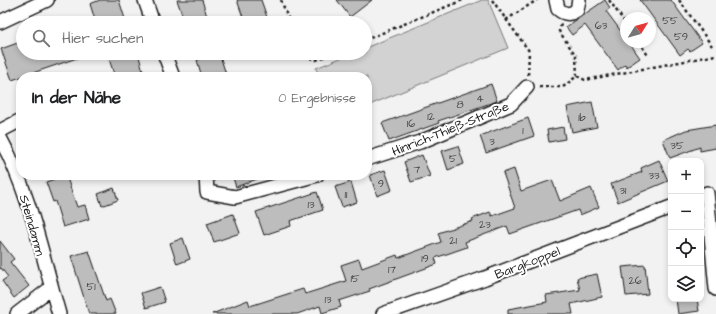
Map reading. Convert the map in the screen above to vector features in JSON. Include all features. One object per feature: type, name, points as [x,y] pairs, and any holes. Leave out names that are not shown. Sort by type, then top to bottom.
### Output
[{"type":"street","points":[[0,22],[48,0]]},
{"type":"street","points":[[145,0],[151,16]]},
{"type":"street","points":[[556,0],[558,9],[564,14],[571,14],[577,10],[579,0]]},
{"type":"street","points":[[167,60],[171,72]]},
{"type":"street","name":"Hinrich-Thieß-Straße","points":[[372,157],[420,142],[511,104],[527,88]]},
{"type":"street","points":[[0,131],[16,123]]},
{"type":"street","name":"Steindamm","points":[[0,138],[9,154],[16,172]]},
{"type":"street","name":"Steindamm","points":[[19,180],[59,314]]},
{"type":"street","points":[[206,180],[207,192],[235,198],[299,180]]},
{"type":"street","points":[[708,193],[716,288]]},
{"type":"street","name":"Bargkoppel","points":[[383,314],[485,278],[668,208]]},
{"type":"street","points":[[17,314],[52,288]]},
{"type":"path","points":[[281,0],[287,16]]},
{"type":"path","points":[[372,37],[463,0]]},
{"type":"path","points":[[492,0],[528,51],[527,88],[563,87],[577,76]]},
{"type":"path","points":[[506,20],[537,0]]},
{"type":"path","points":[[609,0],[620,16]]},
{"type":"path","points":[[679,0],[712,46]]},
{"type":"path","points":[[564,14],[559,31],[576,56],[577,76]]},
{"type":"path","points":[[643,48],[649,57]]},
{"type":"path","points":[[577,76],[585,80],[716,54]]},
{"type":"shaded area","points":[[482,0],[488,0],[508,48],[372,104],[372,72],[317,72],[316,68],[336,60],[372,60],[372,45]]},
{"type":"building","points":[[100,0],[119,0],[124,16],[94,16],[90,4]]},
{"type":"building","points":[[177,0],[202,0],[207,16],[183,16]]},
{"type":"building","points":[[237,0],[261,0],[267,16],[243,16]]},
{"type":"building","points":[[337,0],[372,0],[351,16],[349,16]]},
{"type":"building","points":[[605,0],[610,8],[606,11],[620,30],[620,48],[633,48],[640,58],[627,67],[625,64],[618,70],[585,25],[572,35],[566,27]]},
{"type":"building","points":[[640,0],[671,0],[702,43],[690,51],[688,49],[680,55],[656,22],[656,12],[649,12]]},
{"type":"building","points":[[16,44],[16,60],[71,60],[36,72],[16,72],[16,79],[12,80],[1,49]]},
{"type":"building","points":[[109,60],[140,60],[143,71],[140,72],[113,72]]},
{"type":"building","points":[[197,60],[221,60],[225,72],[201,72]]},
{"type":"building","points":[[491,84],[497,101],[438,121],[439,123],[389,141],[382,123]]},
{"type":"building","points":[[592,102],[597,127],[572,132],[567,107]]},
{"type":"building","points":[[528,118],[534,136],[486,153],[480,136]]},
{"type":"building","points":[[716,125],[716,148],[700,151],[700,147],[670,158],[663,140],[686,130]]},
{"type":"building","points":[[563,127],[565,139],[549,142],[547,130]]},
{"type":"building","points":[[458,146],[464,164],[448,170],[442,151]]},
{"type":"building","points":[[422,155],[430,176],[411,182],[404,162]]},
{"type":"building","points":[[659,160],[668,181],[618,202],[611,184],[642,172],[641,168]]},
{"type":"building","points":[[514,169],[521,191],[552,180],[560,201],[591,188],[599,207],[580,215],[578,210],[510,234],[507,226],[465,242],[467,247],[435,258],[437,264],[369,289],[370,291],[339,301],[341,307],[322,313],[320,306],[297,314],[212,314],[248,300],[250,306],[303,289],[305,294],[346,281],[341,265],[359,259],[362,268],[397,255],[398,258],[441,242],[438,233],[473,221],[472,219],[490,212],[492,216],[515,208],[503,173]]},
{"type":"building","points":[[385,170],[392,190],[377,196],[372,180],[372,174]]},
{"type":"building","points":[[52,180],[68,180],[77,207],[85,205],[89,219],[63,227],[55,201],[53,202],[46,182]]},
{"type":"building","points":[[234,180],[254,180],[236,187]]},
{"type":"building","points":[[351,182],[357,202],[342,207],[335,187]]},
{"type":"building","points":[[114,188],[118,200],[102,206],[98,194]]},
{"type":"building","points":[[317,192],[323,210],[290,221],[291,226],[264,235],[256,212]]},
{"type":"building","points":[[233,214],[240,233],[214,242],[207,223]]},
{"type":"building","points":[[183,238],[190,259],[177,264],[170,243]]},
{"type":"building","points":[[0,241],[14,259],[10,262],[29,286],[14,298],[2,281],[8,277],[1,268],[0,269]]},
{"type":"building","points":[[89,251],[106,301],[110,299],[116,314],[89,314],[71,256]]},
{"type":"building","points":[[645,265],[648,294],[626,296],[622,267]]},
{"type":"building","points":[[597,274],[602,297],[571,304],[573,314],[508,314],[508,309],[547,302],[546,295],[580,290],[577,278]]},
{"type":"building","points":[[160,287],[165,302],[146,308],[141,293]]},
{"type":"building","points":[[676,302],[698,302],[699,311],[678,314]]}]
